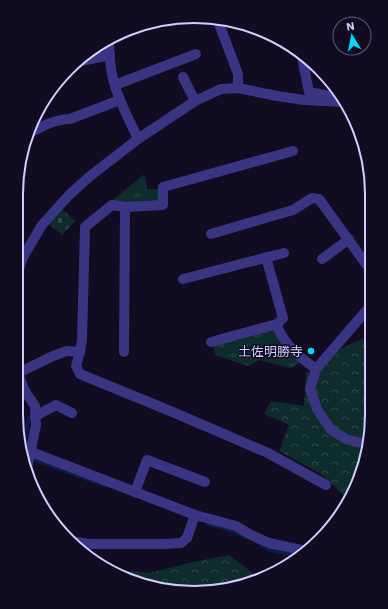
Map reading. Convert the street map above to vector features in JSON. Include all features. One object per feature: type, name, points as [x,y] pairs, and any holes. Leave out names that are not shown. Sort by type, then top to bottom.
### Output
[{"type":"street","points":[[219,25],[238,74],[238,88]]},
{"type":"street","points":[[109,46],[112,78],[120,100],[138,139]]},
{"type":"street","points":[[115,85],[196,54]]},
{"type":"street","points":[[88,60],[110,56]]},
{"type":"street","points":[[303,62],[309,92],[334,96]]},
{"type":"street","points":[[183,77],[195,101]]},
{"type":"street","points":[[23,257],[42,225],[69,195],[89,177],[138,139],[195,101],[221,89],[238,88],[304,100],[338,102]]},
{"type":"street","points":[[35,130],[49,124],[63,119],[70,119],[120,100]]},
{"type":"street","points":[[292,151],[163,187],[163,205],[125,207],[112,205],[85,227],[82,340],[76,366],[80,374],[268,453],[326,485]]},
{"type":"street","points":[[211,234],[293,210],[312,198],[319,199],[365,262]]},
{"type":"street","points":[[124,352],[125,207]]},
{"type":"street","points":[[322,259],[349,239]]},
{"type":"street","points":[[183,280],[284,253]]},
{"type":"street","points":[[211,342],[277,324],[283,318],[266,257]]},
{"type":"street","points":[[363,444],[346,439],[331,430],[317,409],[310,389],[316,369],[365,312]]},
{"type":"street","points":[[277,324],[279,331],[294,350],[303,360],[316,369]]},
{"type":"street","points":[[23,371],[67,351],[80,352]]},
{"type":"street","points":[[23,386],[35,406],[36,425],[26,449]]},
{"type":"street","points":[[35,416],[56,405],[72,412]]},
{"type":"street","points":[[27,450],[195,516],[236,526],[251,535],[270,543],[300,550]]},
{"type":"street","points":[[135,492],[147,460],[205,482]]},
{"type":"street","points":[[79,542],[88,544],[181,544],[187,538],[195,516]]},
{"type":"green space","points":[[143,175],[145,176],[147,189],[161,189],[160,203],[126,204],[112,201]]},
{"type":"green space","points":[[62,209],[75,221],[62,235],[48,223]]},
{"type":"green space","points":[[275,327],[302,362],[290,368],[259,360],[248,366],[215,355],[213,344]]},
{"type":"green space","points":[[365,338],[364,437],[356,470],[345,496],[321,474],[279,451],[289,425],[264,414],[271,401],[304,406],[306,372],[315,374],[342,348]]},
{"type":"green space","points":[[229,555],[255,575],[216,585],[183,586],[161,583],[139,577],[123,570],[149,573]]},
{"type":"waterway","points":[[25,438],[29,418]]},
{"type":"waterway","points":[[34,460],[106,486]]},
{"type":"waterway","points":[[208,524],[226,529],[245,537]]},
{"type":"waterway","points":[[258,543],[270,550],[292,555]]},
{"type":"place","name":"土佐明勝寺","points":[[311,351]]}]
